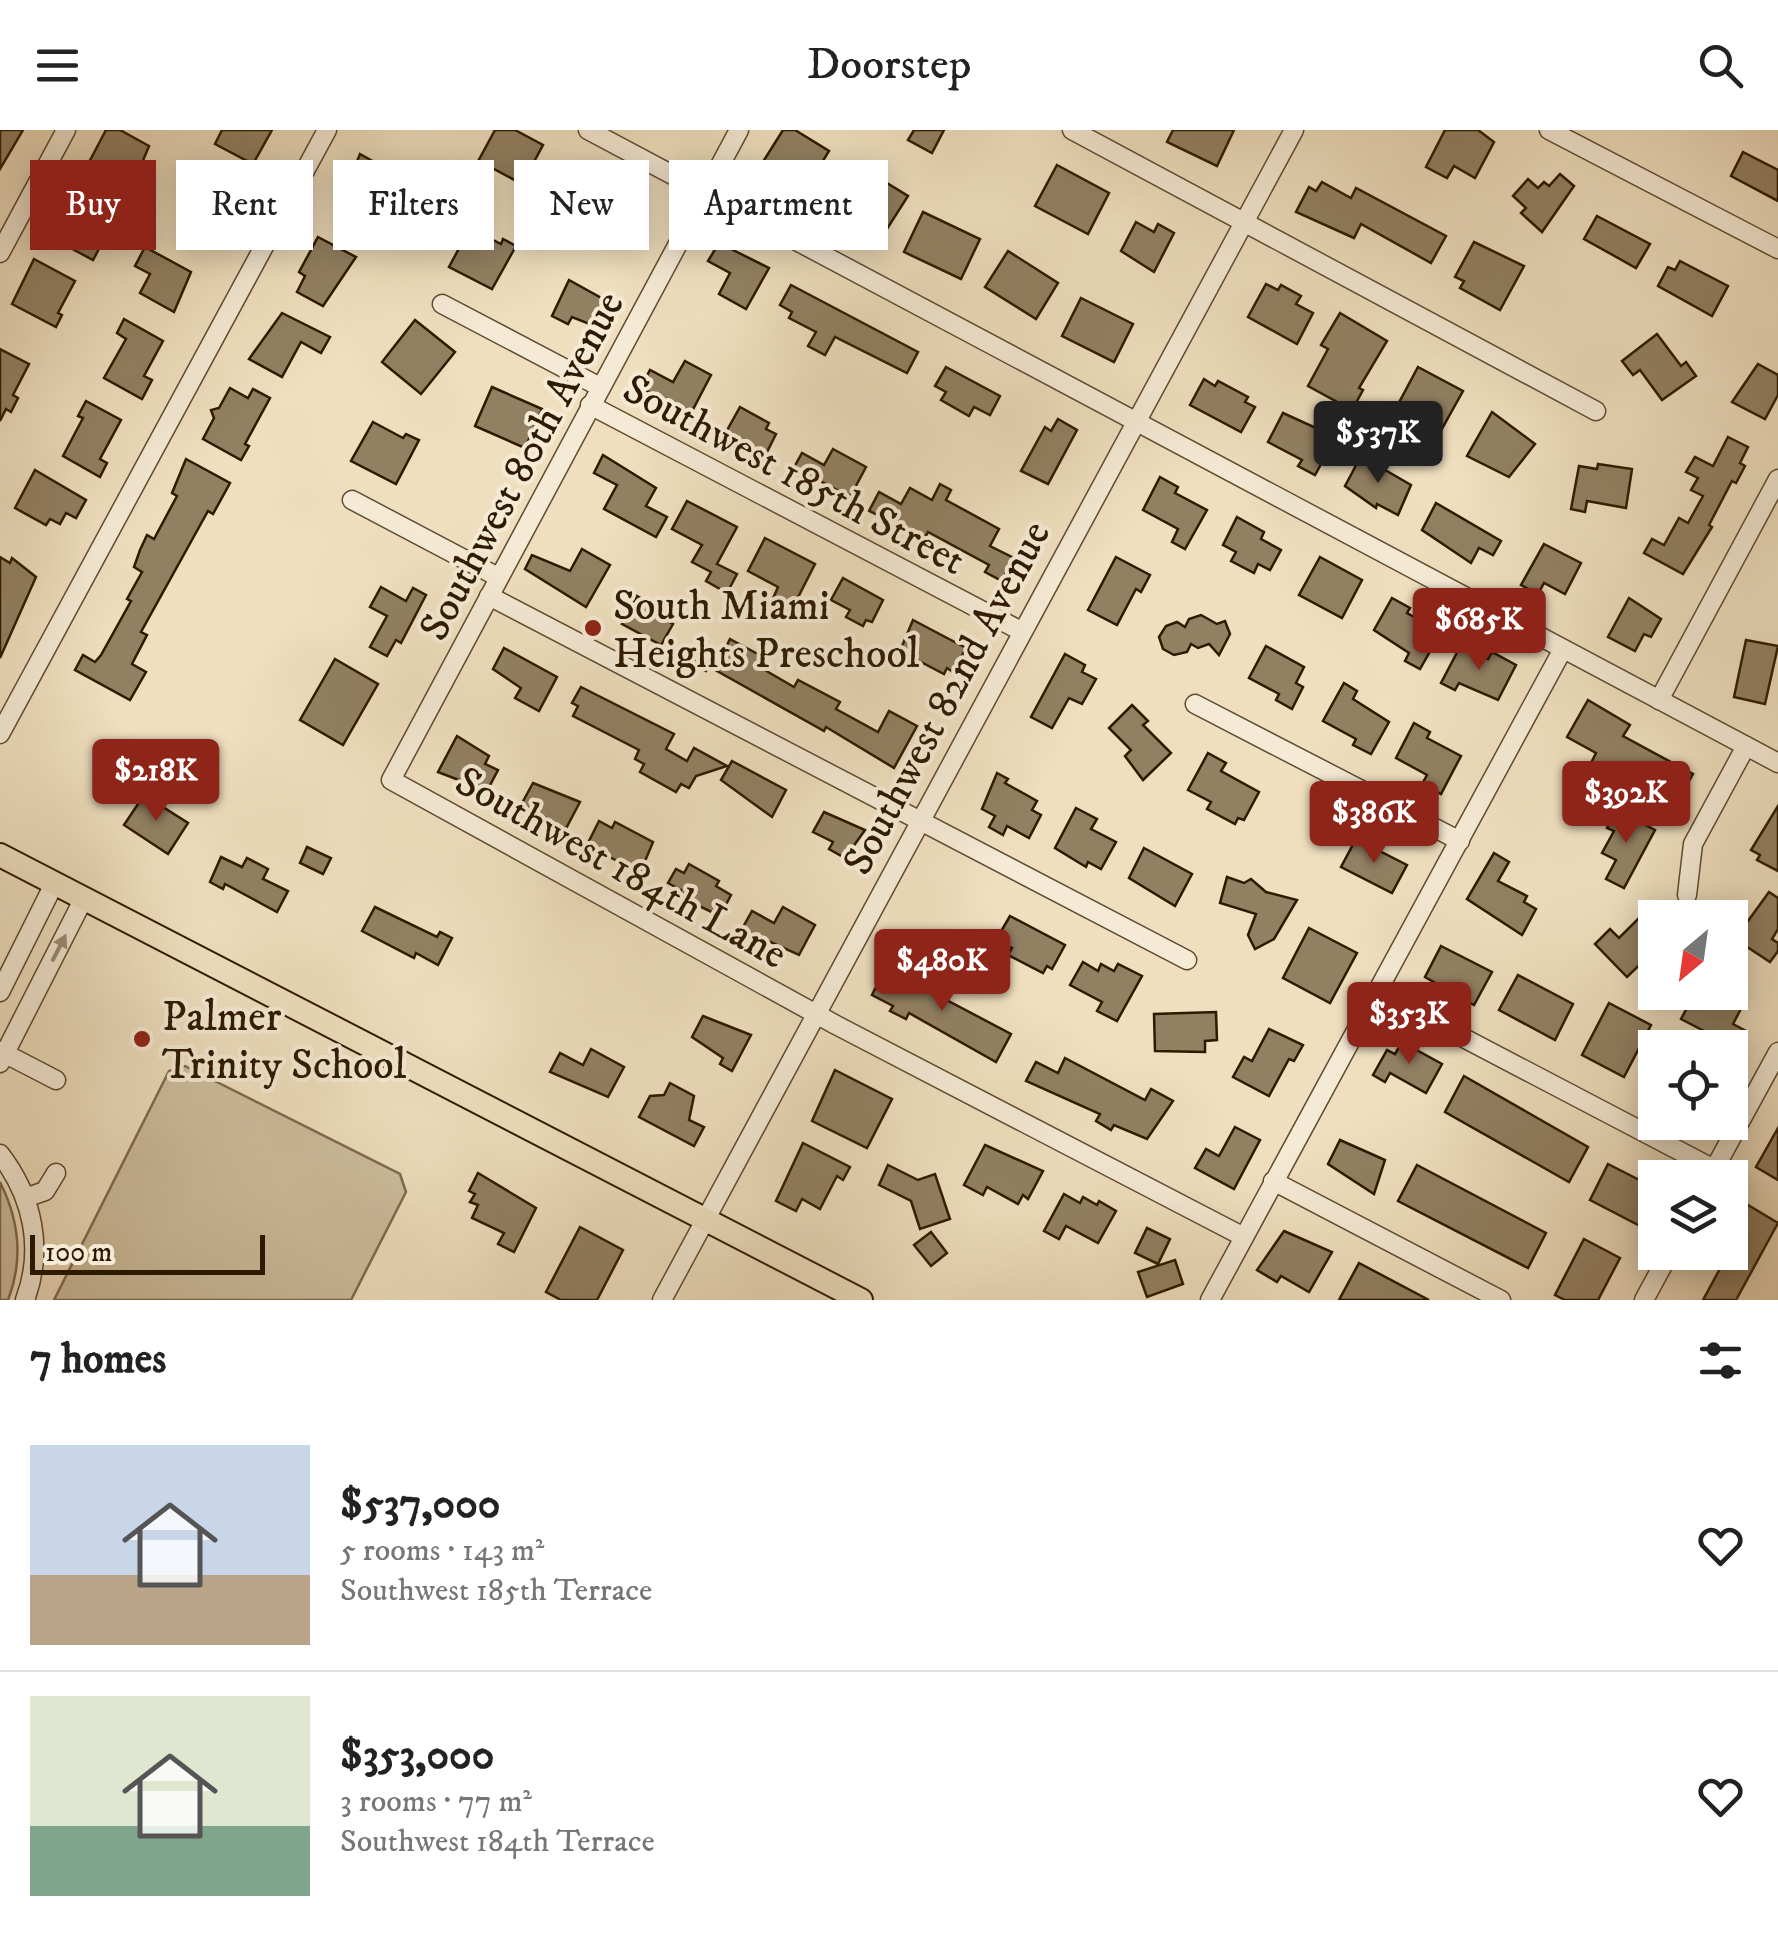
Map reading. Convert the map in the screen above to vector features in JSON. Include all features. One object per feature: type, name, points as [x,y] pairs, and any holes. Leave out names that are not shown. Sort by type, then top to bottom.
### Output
[{"type":"main road","points":[[0,855],[861,1300]]},
{"type":"street","points":[[0,253],[66,130]]},
{"type":"street","points":[[0,734],[327,130]]},
{"type":"street","points":[[588,130],[669,173]]},
{"type":"street","name":"Southwest 80th Avenue","points":[[723,160],[739,130]]},
{"type":"street","points":[[1072,130],[1596,410]]},
{"type":"street","name":"Southwest 82nd Avenue","points":[[662,1300],[814,1012],[1294,130]]},
{"type":"street","points":[[1550,130],[1778,249]]},
{"type":"street","points":[[0,210],[18,220]]},
{"type":"street","name":"Southwest 80th Avenue","points":[[391,780],[674,250]]},
{"type":"street","points":[[813,250],[1778,762]]},
{"type":"street","name":"Southwest 185th Street","points":[[442,304],[600,388]]},
{"type":"street","name":"Southwest 185th Street","points":[[590,405],[1021,631]]},
{"type":"street","points":[[1659,700],[1777,484]]},
{"type":"street","points":[[352,500],[498,578]]},
{"type":"street","points":[[489,596],[1187,960]]},
{"type":"street","points":[[1210,1300],[1564,649]]},
{"type":"street","points":[[1195,704],[1460,841]]},
{"type":"street","points":[[1687,895],[1693,844],[1746,746]]},
{"type":"street","name":"Southwest 184th Lane","points":[[391,780],[814,1012],[1244,1237]]},
{"type":"street","points":[[0,992],[54,884]]},
{"type":"street","points":[[56,1080],[2,1056],[83,900]]},
{"type":"street","points":[[1376,992],[1688,1160]]},
{"type":"street","points":[[1719,1160],[1778,1052]]},
{"type":"street","points":[[0,1154],[25,1198],[34,1252],[25,1300]]},
{"type":"street","points":[[25,1198],[45,1191],[56,1172]]},
{"type":"street","points":[[1274,1181],[1500,1300]]},
{"type":"street","points":[[1644,1300],[1660,1270]]},
{"type":"shaded area","points":[[185,1066],[400,1174],[406,1192],[351,1300],[54,1300],[169,1071]]},
{"type":"shaded area","points":[[0,1182],[12,1211],[17,1240],[16,1270],[8,1300],[0,1300]]},
{"type":"building","points":[[0,130],[23,130],[0,169]]},
{"type":"building","points":[[106,130],[120,130],[149,146],[143,160],[90,160]]},
{"type":"building","points":[[222,130],[272,130],[255,160],[245,160],[215,144]]},
{"type":"building","points":[[495,130],[515,130],[543,145],[535,160],[514,160],[514,180],[494,169],[494,160],[479,160]]},
{"type":"building","points":[[783,130],[795,130],[829,151],[824,160],[764,160]]},
{"type":"building","points":[[914,130],[944,130],[932,153],[908,140]]},
{"type":"building","points":[[1173,130],[1234,130],[1217,166],[1167,142]]},
{"type":"building","points":[[1445,130],[1478,130],[1494,142],[1475,178],[1454,166],[1447,178],[1426,167]]},
{"type":"building","points":[[1743,152],[1778,170],[1778,201],[1731,176]]},
{"type":"building","points":[[1057,165],[1109,193],[1088,234],[1035,206]]},
{"type":"building","points":[[1560,174],[1574,186],[1542,232],[1521,213],[1526,208],[1513,196],[1528,179],[1538,188],[1544,182],[1549,186]]},
{"type":"building","points":[[1322,182],[1351,198],[1356,188],[1446,236],[1431,263],[1361,224],[1354,238],[1296,212],[1309,187],[1316,191]]},
{"type":"building","points":[[888,184],[908,196],[888,227]]},
{"type":"building","points":[[923,212],[980,239],[961,279],[904,252]]},
{"type":"building","points":[[1597,216],[1650,244],[1636,268],[1584,239]]},
{"type":"building","points":[[1136,222],[1154,232],[1158,224],[1174,233],[1154,272],[1121,251]]},
{"type":"building","points":[[318,237],[333,245],[333,250],[356,257],[323,306],[297,292],[305,276],[299,272]]},
{"type":"building","points":[[503,239],[514,245],[492,289],[449,267],[458,250],[494,250],[494,240],[501,244]]},
{"type":"building","points":[[1474,242],[1524,266],[1500,310],[1460,288],[1464,281],[1455,277]]},
{"type":"building","points":[[74,250],[98,250],[93,260]]},
{"type":"building","points":[[143,250],[151,250],[191,272],[174,312],[140,293],[150,274],[135,266]]},
{"type":"building","points":[[715,250],[733,250],[769,268],[746,309],[719,294],[730,273],[708,261]]},
{"type":"building","points":[[1008,251],[1058,283],[1036,319],[985,287]]},
{"type":"building","points":[[34,259],[75,281],[58,313],[62,315],[56,327],[12,304]]},
{"type":"building","points":[[1680,261],[1728,286],[1712,316],[1658,286],[1668,267],[1675,270]]},
{"type":"building","points":[[569,280],[605,300],[592,325],[572,317],[568,324],[552,316]]},
{"type":"building","points":[[1266,284],[1278,290],[1281,285],[1301,296],[1296,304],[1313,313],[1297,344],[1248,317]]},
{"type":"building","points":[[791,285],[918,352],[907,373],[835,337],[825,355],[808,346],[816,332],[789,318],[792,312],[780,305]]},
{"type":"building","points":[[1081,298],[1133,324],[1114,362],[1062,336]]},
{"type":"building","points":[[282,313],[330,337],[321,353],[301,342],[282,377],[249,359]]},
{"type":"building","points":[[1340,313],[1387,341],[1359,388],[1363,390],[1352,410],[1308,386],[1328,349],[1321,345]]},
{"type":"building","points":[[124,319],[163,341],[144,376],[152,380],[142,399],[104,378],[126,339],[117,333]]},
{"type":"building","points":[[415,320],[455,352],[421,394],[382,362]]},
{"type":"building","points":[[1657,334],[1681,366],[1686,362],[1696,376],[1662,400],[1640,370],[1633,375],[1622,361]]},
{"type":"building","points":[[0,349],[29,364],[13,395],[18,398],[11,412],[6,409],[0,421]]},
{"type":"building","points":[[685,361],[711,375],[689,417],[641,387],[650,370],[673,382]]},
{"type":"building","points":[[1758,364],[1778,375],[1778,395],[1765,419],[1732,402]]},
{"type":"building","points":[[946,367],[1000,396],[990,415],[974,407],[969,416],[941,400],[946,392],[935,386]]},
{"type":"building","points":[[1418,367],[1463,391],[1439,434],[1395,410]]},
{"type":"building","points":[[1204,379],[1215,386],[1218,381],[1248,397],[1245,402],[1255,407],[1241,432],[1190,405]]},
{"type":"building","points":[[492,387],[542,409],[525,448],[475,426]]},
{"type":"building","points":[[230,388],[248,398],[253,389],[270,398],[245,444],[249,446],[241,460],[203,439],[214,418],[211,410],[219,408]]},
{"type":"building","points":[[86,401],[121,420],[100,459],[107,463],[100,477],[63,456],[83,418],[78,416]]},
{"type":"building","points":[[740,407],[769,423],[766,429],[776,434],[765,456],[725,434]]},
{"type":"building","points":[[1492,412],[1535,444],[1509,477],[1467,456]]},
{"type":"building","points":[[1283,413],[1336,437],[1315,475],[1298,466],[1302,460],[1268,442]]},
{"type":"building","points":[[1058,419],[1077,430],[1048,484],[1021,471],[1045,427],[1051,431]]},
{"type":"building","points":[[373,422],[403,438],[406,434],[419,440],[396,484],[351,461]]},
{"type":"building","points":[[1728,437],[1748,447],[1740,463],[1745,466],[1736,483],[1732,481],[1709,525],[1712,527],[1683,574],[1644,553],[1652,539],[1664,545],[1679,518],[1688,523],[1703,496],[1691,490],[1698,478],[1686,472],[1695,457],[1713,466]]},
{"type":"building","points":[[833,449],[866,467],[850,497],[811,476],[808,481],[792,471],[802,453],[824,465]]},
{"type":"building","points":[[603,455],[656,488],[646,506],[667,517],[656,537],[604,509],[617,485],[594,473]]},
{"type":"building","points":[[1361,456],[1411,485],[1398,515],[1377,504],[1376,508],[1345,486]]},
{"type":"building","points":[[186,459],[230,483],[213,514],[208,511],[141,632],[147,635],[132,664],[146,672],[130,700],[75,670],[83,655],[95,662],[101,655],[131,601],[127,599],[142,572],[134,567],[140,550],[147,535],[154,539],[177,496],[172,493]]},
{"type":"building","points":[[1598,464],[1632,469],[1626,508],[1587,501],[1585,512],[1571,509],[1579,466],[1597,469]]},
{"type":"building","points":[[35,470],[86,500],[76,518],[66,513],[60,524],[50,519],[46,525],[15,508]]},
{"type":"building","points":[[1160,477],[1178,487],[1175,493],[1207,510],[1185,549],[1172,542],[1178,529],[1143,510]]},
{"type":"building","points":[[940,484],[951,490],[946,500],[999,529],[990,546],[1014,558],[1002,581],[985,572],[989,565],[928,532],[926,536],[917,533],[869,511],[879,492],[901,504],[910,488],[932,500]]},
{"type":"building","points":[[687,501],[737,527],[717,564],[737,574],[727,593],[706,581],[711,572],[692,562],[702,545],[672,529]]},
{"type":"building","points":[[1436,503],[1501,541],[1493,555],[1479,548],[1471,563],[1422,530]]},
{"type":"building","points":[[1237,517],[1264,532],[1261,539],[1281,550],[1270,570],[1258,564],[1254,573],[1231,561],[1236,552],[1223,545]]},
{"type":"building","points":[[765,538],[815,564],[790,613],[771,603],[778,587],[748,571]]},
{"type":"building","points":[[1544,544],[1581,563],[1565,594],[1544,583],[1538,594],[1521,585]]},
{"type":"building","points":[[582,549],[610,565],[586,607],[525,569],[532,555],[570,571]]},
{"type":"building","points":[[0,557],[10,563],[12,558],[36,577],[0,658]]},
{"type":"building","points":[[1116,557],[1150,575],[1141,592],[1136,589],[1117,625],[1088,610]]},
{"type":"building","points":[[1320,557],[1362,580],[1342,618],[1299,595]]},
{"type":"building","points":[[843,578],[883,600],[872,622],[866,620],[863,626],[846,617],[850,610],[831,600]]},
{"type":"building","points":[[381,587],[406,601],[413,588],[426,595],[401,643],[396,640],[387,656],[370,647],[387,616],[370,607]]},
{"type":"building","points":[[637,596],[660,609],[657,615],[673,624],[661,645],[622,624]]},
{"type":"building","points":[[1392,598],[1410,608],[1407,613],[1441,632],[1420,669],[1405,661],[1409,653],[1374,630]]},
{"type":"building","points":[[1629,598],[1661,619],[1651,637],[1644,634],[1635,651],[1608,637]]},
{"type":"building","points":[[1201,615],[1217,624],[1225,621],[1230,634],[1219,655],[1209,644],[1198,648],[1191,644],[1187,652],[1174,655],[1163,649],[1159,637],[1166,626],[1177,622],[1185,627],[1189,619]]},
{"type":"building","points":[[913,620],[966,648],[953,672],[947,668],[944,674],[900,651]]},
{"type":"building","points":[[730,639],[763,657],[758,666],[794,687],[798,680],[840,702],[836,709],[878,732],[889,711],[917,726],[894,768],[826,727],[824,731],[708,666],[706,671],[690,661],[700,643],[722,655]]},
{"type":"building","points":[[1746,640],[1778,646],[1765,704],[1734,697]]},
{"type":"building","points":[[1461,645],[1488,659],[1492,652],[1516,665],[1498,700],[1459,683],[1455,690],[1441,683]]},
{"type":"building","points":[[1266,646],[1304,667],[1296,683],[1303,687],[1292,709],[1276,700],[1279,694],[1249,678]]},
{"type":"building","points":[[504,648],[557,677],[539,711],[515,698],[521,688],[493,669]]},
{"type":"building","points":[[1065,654],[1085,665],[1082,672],[1096,679],[1082,704],[1069,698],[1052,728],[1031,717]]},
{"type":"building","points":[[335,659],[378,684],[343,745],[300,720]]},
{"type":"building","points":[[1344,683],[1357,691],[1353,699],[1389,722],[1371,754],[1353,745],[1356,739],[1323,721]]},
{"type":"building","points":[[581,687],[674,734],[666,749],[687,761],[694,748],[727,766],[696,776],[689,788],[681,784],[676,792],[640,772],[644,764],[635,759],[639,750],[573,716],[578,706],[572,703]]},
{"type":"building","points":[[1588,700],[1630,725],[1623,736],[1693,774],[1676,804],[1614,768],[1592,808],[1582,802],[1599,770],[1590,765],[1596,753],[1567,737]]},
{"type":"building","points":[[1132,705],[1148,721],[1143,725],[1171,753],[1143,780],[1125,756],[1131,750],[1109,728]]},
{"type":"building","points":[[1414,723],[1430,732],[1427,738],[1461,756],[1441,794],[1422,784],[1427,775],[1396,758]]},
{"type":"building","points":[[457,736],[489,756],[485,764],[498,770],[487,791],[438,772]]},
{"type":"building","points":[[1208,753],[1226,763],[1221,771],[1259,792],[1244,820],[1238,818],[1235,824],[1207,809],[1211,802],[1188,790]]},
{"type":"building","points":[[732,761],[786,790],[772,817],[721,780]]},
{"type":"building","points":[[997,773],[1008,779],[1005,783],[1037,801],[1032,810],[1041,815],[1029,838],[1007,826],[1003,835],[989,827],[995,816],[982,809]]},
{"type":"building","points":[[533,783],[580,802],[562,836],[546,828],[550,820],[521,805]]},
{"type":"building","points":[[144,795],[188,823],[168,854],[124,825]]},
{"type":"building","points":[[1778,806],[1778,871],[1757,860],[1760,855],[1751,850]]},
{"type":"building","points":[[1076,808],[1097,819],[1091,829],[1116,842],[1101,869],[1088,862],[1086,867],[1055,848]]},
{"type":"building","points":[[1617,810],[1655,830],[1624,888],[1606,879],[1616,860],[1602,853],[1614,831],[1607,828]]},
{"type":"building","points":[[824,812],[865,830],[845,858],[829,849],[833,842],[813,832]]},
{"type":"building","points":[[599,821],[612,828],[615,822],[653,842],[640,873],[587,845]]},
{"type":"building","points":[[1356,839],[1407,865],[1392,893],[1341,867]]},
{"type":"building","points":[[307,847],[331,858],[323,874],[300,863]]},
{"type":"building","points":[[1144,848],[1192,874],[1175,906],[1129,878]]},
{"type":"building","points":[[1494,853],[1509,862],[1498,881],[1527,896],[1524,902],[1536,909],[1522,935],[1467,899]]},
{"type":"building","points":[[221,857],[242,867],[247,858],[268,869],[263,879],[288,891],[277,912],[225,884],[223,889],[210,882]]},
{"type":"building","points":[[689,864],[719,881],[716,886],[731,895],[720,916],[678,896],[681,890],[668,883],[676,869],[684,873]]},
{"type":"building","points":[[1227,877],[1244,883],[1251,879],[1266,892],[1297,900],[1274,939],[1255,949],[1248,935],[1256,914],[1220,903]]},
{"type":"building","points":[[1769,892],[1778,898],[1778,929],[1772,939],[1778,943],[1778,951],[1770,962],[1748,948],[1748,921]]},
{"type":"building","points":[[375,907],[437,937],[440,932],[452,938],[438,965],[416,953],[414,958],[362,931]]},
{"type":"building","points":[[783,907],[815,925],[799,955],[742,929],[752,911],[774,923]]},
{"type":"building","points":[[1010,916],[1065,945],[1052,969],[1047,966],[1043,973],[1008,955],[1012,948],[996,940]]},
{"type":"building","points":[[1638,919],[1638,966],[1627,977],[1595,944],[1610,929],[1619,938]]},
{"type":"building","points":[[1309,928],[1357,953],[1330,1003],[1283,978]]},
{"type":"building","points":[[1441,946],[1492,972],[1474,1005],[1425,977]]},
{"type":"building","points":[[1083,962],[1098,971],[1101,964],[1114,971],[1118,964],[1142,976],[1117,1021],[1097,1011],[1102,1002],[1070,985]]},
{"type":"building","points":[[895,972],[925,988],[932,975],[946,982],[939,996],[1011,1034],[996,1062],[909,1013],[906,1019],[890,1011],[893,1006],[872,995],[881,977],[890,981]]},
{"type":"building","points":[[1518,975],[1573,1004],[1555,1040],[1499,1010]]},
{"type":"building","points":[[1609,1003],[1651,1025],[1648,1030],[1638,1030],[1638,1050],[1624,1077],[1582,1055]]},
{"type":"building","points":[[1686,1010],[1740,1010],[1733,1024],[1744,1030],[1702,1030],[1681,1019]]},
{"type":"building","points":[[1216,1012],[1217,1040],[1205,1041],[1205,1052],[1155,1051],[1154,1014]]},
{"type":"building","points":[[703,1016],[751,1035],[732,1071],[720,1064],[723,1058],[692,1037]]},
{"type":"building","points":[[1269,1029],[1303,1045],[1294,1061],[1289,1059],[1269,1096],[1233,1077],[1244,1057],[1252,1061]]},
{"type":"building","points":[[1402,1042],[1442,1064],[1426,1093],[1390,1073],[1385,1082],[1373,1075],[1387,1050],[1395,1054]]},
{"type":"building","points":[[591,1049],[624,1067],[608,1097],[550,1072],[560,1053],[583,1065]]},
{"type":"building","points":[[1065,1058],[1145,1100],[1151,1089],[1173,1101],[1147,1139],[1114,1125],[1111,1130],[1096,1121],[1100,1114],[1026,1081],[1036,1062],[1058,1073]]},
{"type":"building","points":[[835,1070],[892,1099],[867,1148],[812,1121]]},
{"type":"building","points":[[1464,1076],[1588,1147],[1569,1182],[1445,1112]]},
{"type":"building","points":[[670,1083],[694,1096],[689,1120],[704,1127],[694,1146],[639,1117],[650,1096],[664,1095]]},
{"type":"building","points":[[1235,1127],[1260,1140],[1234,1189],[1195,1168],[1206,1149],[1219,1156]]},
{"type":"building","points":[[1778,1128],[1778,1180],[1756,1167]]},
{"type":"building","points":[[1340,1140],[1385,1160],[1374,1194],[1328,1164]]},
{"type":"building","points":[[803,1143],[850,1167],[843,1180],[837,1176],[820,1209],[802,1199],[796,1211],[776,1201]]},
{"type":"building","points":[[985,1145],[1043,1171],[1028,1199],[1023,1195],[1018,1204],[987,1187],[983,1195],[964,1185]]},
{"type":"building","points":[[1608,1164],[1638,1179],[1638,1225],[1590,1200]]},
{"type":"building","points":[[888,1165],[918,1180],[935,1174],[950,1219],[920,1229],[911,1201],[879,1185]]},
{"type":"building","points":[[1417,1165],[1546,1233],[1528,1268],[1398,1201]]},
{"type":"building","points":[[478,1173],[536,1208],[514,1252],[498,1244],[504,1233],[472,1218],[478,1205],[470,1202],[475,1194],[469,1191]]},
{"type":"building","points":[[1064,1194],[1080,1203],[1083,1197],[1097,1205],[1099,1201],[1116,1211],[1098,1243],[1066,1226],[1059,1239],[1044,1231]]},
{"type":"building","points":[[1748,1205],[1778,1223],[1736,1300],[1703,1300],[1719,1270],[1748,1270]]},
{"type":"building","points":[[580,1227],[623,1250],[597,1300],[561,1300],[546,1292]]},
{"type":"building","points":[[1147,1228],[1170,1239],[1158,1264],[1135,1253]]},
{"type":"building","points":[[1284,1231],[1332,1252],[1309,1292],[1281,1276],[1277,1282],[1257,1270]]},
{"type":"building","points":[[931,1232],[947,1253],[931,1266],[914,1245]]},
{"type":"building","points":[[1584,1239],[1620,1258],[1598,1300],[1565,1300],[1555,1295]]},
{"type":"building","points":[[1175,1260],[1183,1284],[1147,1297],[1138,1272]]},
{"type":"building","points":[[1359,1263],[1429,1300],[1339,1300]]},
{"type":"place","name":"South Miami Heights Preschool","points":[[593,628]]},
{"type":"place","name":"Palmer Trinity School","points":[[142,1039]]}]
